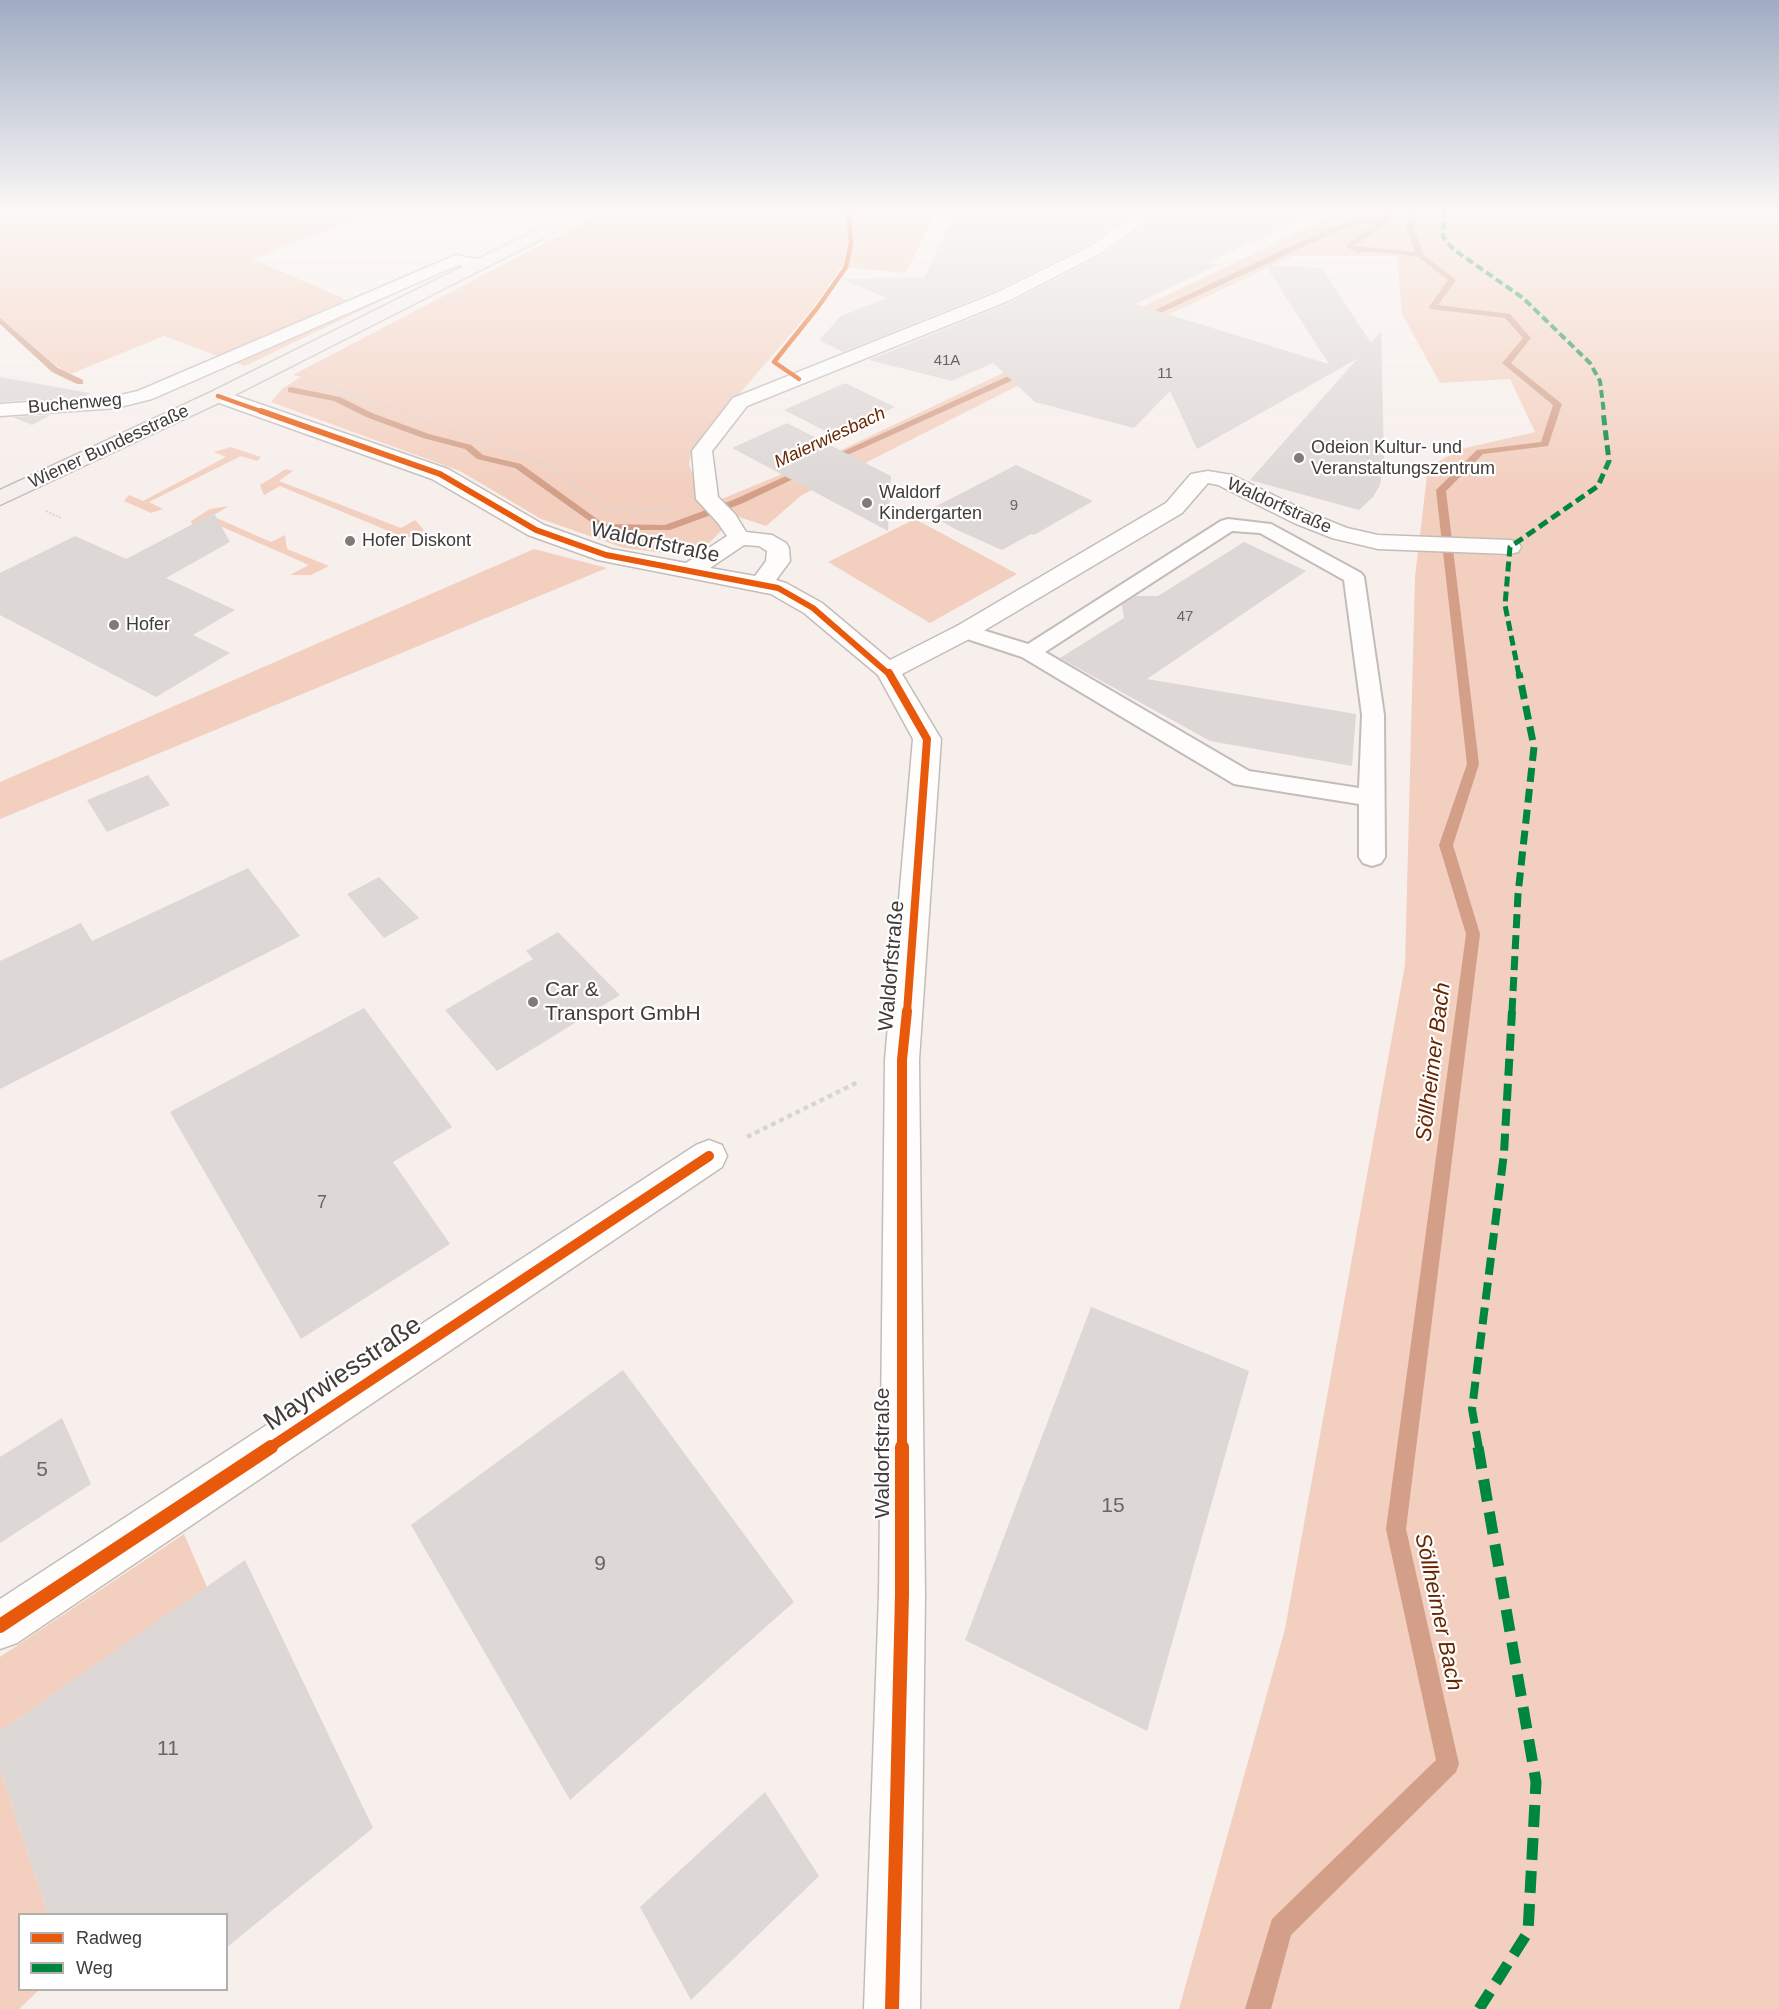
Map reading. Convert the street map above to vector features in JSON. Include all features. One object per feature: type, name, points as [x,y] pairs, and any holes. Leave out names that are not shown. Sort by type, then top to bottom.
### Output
[{"type":"main road","name":"Wiener Bundesstraße","points":[[0,498],[218,396],[405,303]]},
{"type":"street","name":"Buchenweg","points":[[0,410],[116,402],[145,395],[358,303]]},
{"type":"street","points":[[762,583],[778,561],[778,548],[764,540],[733,529],[706,496],[702,451],[740,402],[988,303]]},
{"type":"street","name":"Waldorfstraße","points":[[218,396],[440,474],[536,530],[606,555],[762,583],[778,588],[813,608],[888,671],[927,739],[902,1060],[902,1595],[892,2009]]},
{"type":"street","name":"Waldorfstraße","points":[[888,671],[966,631],[1174,508],[1199,479],[1208,477],[1224,480],[1302,518],[1340,533],[1378,542],[1499,546]]},
{"type":"street","points":[[692,570],[733,529]]},
{"type":"street","name":"Mayrwiesstraße","points":[[0,1626],[709,1156]]},
{"type":"lane","points":[[1030,652],[1228,525],[1264,528],[1354,577],[1373,715],[1372,857]]},
{"type":"lane","points":[[966,631],[1030,652],[1243,778],[1371,798]]},
{"type":"path","points":[[313,384],[324,385],[546,464],[607,507],[638,513],[663,510],[706,496]]},
{"type":"path","points":[[709,1156],[902,1060]]},
{"type":"shaded area","points":[[0,303],[377,303],[245,366],[164,336],[68,375],[0,319]]},
{"type":"shaded area","points":[[431,303],[817,303],[692,449],[689,465],[707,505],[843,449],[1151,303],[1194,303],[1017,386],[802,495],[766,526],[736,516],[709,543],[665,553],[624,548],[541,519],[460,471],[271,402],[283,388],[301,377],[293,375]]},
{"type":"shaded area","points":[[1401,303],[1779,303],[1779,2009],[1179,2009],[1285,1629],[1405,965],[1415,577],[1428,467],[1461,449],[1535,432],[1510,379],[1440,383],[1402,314]]},
{"type":"shaded area","points":[[231,447],[261,457],[257,461],[241,456],[149,502],[163,509],[151,513],[124,501],[129,495],[143,501],[226,457],[214,452]]},
{"type":"shaded area","points":[[286,469],[293,471],[279,481],[401,528],[415,520],[424,530],[416,537],[403,537],[280,486],[264,495],[260,485]]},
{"type":"shaded area","points":[[229,506],[212,516],[271,542],[285,535],[287,549],[329,566],[311,575],[290,575],[309,565],[211,522],[194,532],[191,521],[210,509]]},
{"type":"shaded area","points":[[915,519],[1017,574],[930,623],[828,562]]},
{"type":"shaded area","points":[[534,549],[607,568],[0,819],[0,782]]},
{"type":"shaded area","points":[[184,1534],[207,1587],[0,1731],[0,1657]]},
{"type":"shaded area","points":[[0,1768],[48,1913],[18,1913],[18,1991],[38,1991],[19,2009],[0,2009]]},
{"type":"building","points":[[875,303],[966,303],[843,352],[819,340],[841,316]]},
{"type":"building","points":[[1009,303],[1138,303],[1135,304],[1329,364],[1289,303],[1345,303],[1371,343],[1381,332],[1384,458],[1380,485],[1373,497],[1359,510],[1250,480],[1357,359],[1197,449],[1170,391],[1134,428],[1035,402],[993,363],[952,381],[869,360]]},
{"type":"building","points":[[0,377],[90,393],[85,396],[0,402]]},
{"type":"building","points":[[845,383],[895,407],[833,435],[784,410]]},
{"type":"building","points":[[51,415],[32,425],[12,417]]},
{"type":"building","points":[[787,423],[891,476],[888,531],[732,448]]},
{"type":"building","points":[[1016,465],[1093,501],[1034,535],[1031,534],[1002,550],[957,530],[925,512]]},
{"type":"building","name":"Hofer","points":[[214,513],[230,542],[166,578],[235,610],[193,635],[230,653],[156,697],[0,615],[0,573],[75,536],[126,559]]},
{"type":"building","points":[[1244,542],[1306,571],[1147,679],[1356,714],[1352,766],[1210,741],[1060,658],[1124,618],[1122,605],[1135,596],[1158,596]]},
{"type":"building","points":[[148,775],[170,805],[107,832],[87,800]]},
{"type":"building","points":[[248,868],[300,936],[0,1089],[0,961],[81,923],[92,941]]},
{"type":"building","points":[[379,877],[419,918],[384,938],[347,894]]},
{"type":"building","name":"Car & Transport GmbH","points":[[558,932],[620,995],[497,1071],[445,1010],[533,959],[526,951]]},
{"type":"building","points":[[364,1008],[452,1127],[393,1162],[450,1244],[301,1339],[170,1112]]},
{"type":"building","points":[[1091,1307],[1249,1371],[1147,1731],[965,1640]]},
{"type":"building","points":[[623,1370],[794,1602],[570,1800],[411,1525]]},
{"type":"building","points":[[62,1418],[91,1484],[0,1543],[0,1457]]},
{"type":"building","points":[[245,1560],[373,1828],[228,1946],[228,1913],[48,1913],[0,1768],[0,1731]]},
{"type":"building","points":[[765,1792],[819,1876],[691,2000],[640,1907]]},
{"type":"waterway","name":"Maierwiesbach","points":[[1140,319],[1175,303]]},
{"type":"waterway","name":"Söllheimer Bach","points":[[1258,2009],[1281,1928],[1448,1764],[1396,1529],[1473,934],[1446,845],[1473,764],[1441,490],[1480,452],[1545,444],[1558,404],[1506,363],[1527,338],[1507,316],[1433,307],[1436,303]]},
{"type":"waterway","points":[[0,320],[55,370],[80,382]]},
{"type":"waterway","name":"Maierwiesbach","points":[[829,460],[1028,370]]},
{"type":"waterway","name":"Maierwiesbach","points":[[291,390],[337,399],[369,415],[426,436],[468,447],[480,457],[518,466],[602,527],[666,528],[737,502],[807,470]]},
{"type":"marked path","points":[[1479,2009],[1528,1932],[1536,1782],[1472,1409],[1504,1153],[1518,894],[1534,747],[1505,605],[1510,547],[1598,486],[1609,461],[1600,381],[1590,363],[1528,303]]},
{"type":"cycle path","points":[[799,379],[774,362],[821,303]]},
{"type":"cycle path","points":[[218,396],[440,474],[536,530],[606,555],[778,588],[813,608],[888,671],[927,739],[902,1060],[902,1595],[892,2009]]},
{"type":"cycle path","points":[[0,1626],[709,1156]]},
{"type":"place","name":"Odeion Kultur- und Veranstaltungszentrum","points":[[1299,458]]},
{"type":"place","name":"Waldorf Kindergarten","points":[[867,503]]},
{"type":"place","name":"Hofer Diskont","points":[[350,541]]},
{"type":"place","name":"Hofer","points":[[114,625]]},
{"type":"place","name":"Car & Transport GmbH","points":[[533,1002]]}]
